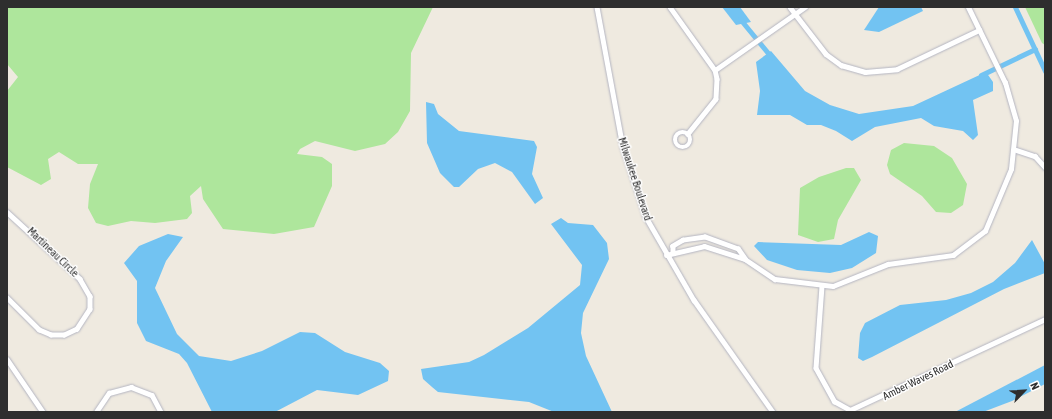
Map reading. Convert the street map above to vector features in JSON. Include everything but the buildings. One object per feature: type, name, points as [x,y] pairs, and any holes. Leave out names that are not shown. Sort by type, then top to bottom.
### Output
[{"type":"street","name":"Milwaukee Boulevard","points":[[598,7],[623,147],[646,218],[666,255],[772,412]]},
{"type":"street","points":[[670,7],[715,70],[716,99],[688,134]]},
{"type":"street","points":[[790,7],[833,60],[865,72],[896,69],[979,30]]},
{"type":"street","points":[[715,70],[805,7]]},
{"type":"street","points":[[673,252],[673,246],[689,238],[722,241],[743,252],[745,259],[776,279],[822,286],[851,281],[888,264],[943,258],[971,245],[995,214],[1016,150],[1016,121],[1012,100],[968,7]]},
{"type":"street","points":[[1016,150],[1035,156],[1045,167]]},
{"type":"street","name":"Martineau Circle","points":[[7,212],[80,279],[90,296],[90,309],[77,329],[64,335],[51,335],[39,330],[7,298]]},
{"type":"street","points":[[718,250],[722,241]]},
{"type":"street","points":[[666,255],[697,246],[718,250],[739,260],[745,259]]},
{"type":"street","name":"Amber Waves Road","points":[[822,286],[816,368],[834,401],[850,410],[1045,319]]},
{"type":"street","points":[[8,362],[43,412]]},
{"type":"street","points":[[96,412],[109,393],[131,387],[152,395],[161,412]]},
{"type":"green space","points":[[7,7],[433,7],[411,53],[410,111],[398,132],[385,144],[355,151],[315,141],[300,149],[297,154],[322,157],[332,164],[332,186],[314,227],[274,234],[223,229],[203,199],[201,186],[190,196],[192,213],[187,219],[155,223],[131,221],[108,226],[96,223],[88,208],[90,184],[98,164],[78,164],[59,152],[48,159],[51,179],[41,185],[7,167],[7,91],[18,77],[7,64]]},
{"type":"green space","points":[[1025,7],[1045,7],[1045,45],[1042,43]]},
{"type":"green space","points":[[904,143],[934,146],[952,158],[967,184],[963,205],[951,213],[936,212],[922,196],[890,174],[887,165],[891,150]]},
{"type":"green space","points":[[846,168],[854,168],[861,180],[838,220],[834,239],[818,242],[798,235],[800,188],[819,177]]},
{"type":"water","points":[[722,7],[740,7],[751,22],[736,25]]},
{"type":"water","points":[[879,7],[921,7],[923,11],[879,32],[864,30]]},
{"type":"water","points":[[771,51],[805,91],[830,105],[859,114],[913,106],[986,72],[993,82],[993,91],[973,100],[978,135],[973,140],[963,131],[934,126],[921,118],[875,127],[852,141],[836,131],[821,125],[807,125],[790,115],[757,115],[760,91],[756,62]]},
{"type":"water","points":[[426,102],[434,104],[438,114],[459,131],[534,141],[537,147],[532,174],[543,198],[535,204],[512,172],[495,163],[478,169],[459,187],[454,187],[440,173],[427,143]]},
{"type":"water","points":[[561,218],[568,223],[593,225],[607,243],[609,259],[583,313],[581,333],[586,356],[612,412],[554,412],[529,402],[438,392],[423,379],[421,369],[469,362],[484,355],[528,328],[580,285],[582,265],[551,224]]},
{"type":"water","points":[[869,232],[878,236],[876,253],[852,268],[830,273],[797,270],[767,260],[754,246],[758,242],[841,245]]},
{"type":"water","points":[[168,234],[183,237],[166,261],[155,288],[177,334],[199,356],[231,361],[262,351],[300,332],[315,333],[345,352],[380,363],[389,371],[388,381],[358,395],[317,390],[275,412],[212,412],[187,363],[179,354],[146,341],[137,323],[137,281],[124,263],[139,246]]},
{"type":"water","points":[[1032,240],[1045,264],[1045,273],[1004,289],[872,357],[863,361],[858,358],[860,333],[865,323],[900,305],[946,300],[971,293],[993,282],[1015,263]]},
{"type":"water","points":[[1045,365],[1045,384],[1012,401],[983,412],[955,412]]},
{"type":"waterway","points":[[1015,7],[1045,71]]},
{"type":"waterway","points":[[740,19],[772,58]]},
{"type":"waterway","points":[[981,75],[1035,49]]}]
